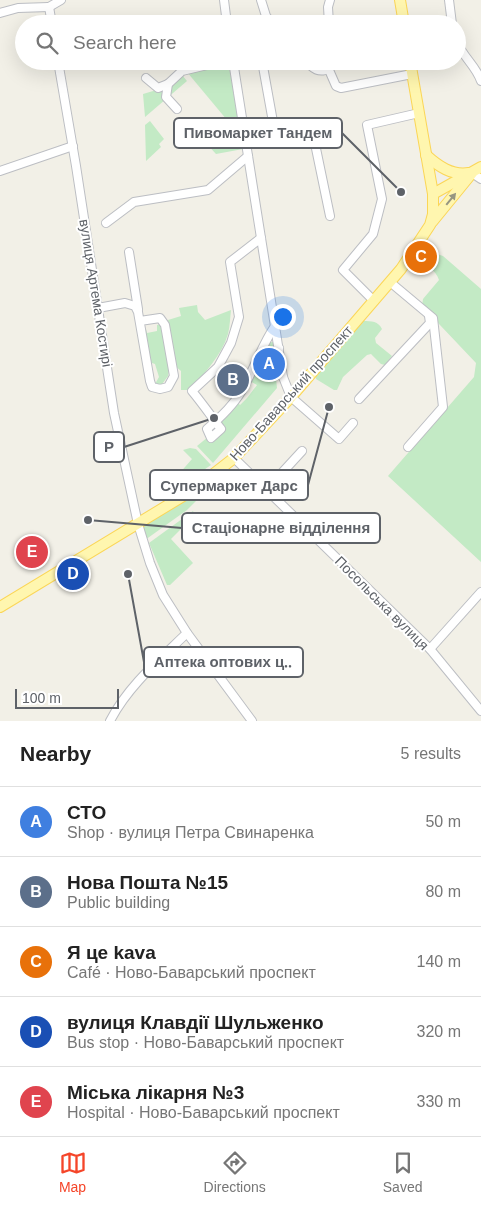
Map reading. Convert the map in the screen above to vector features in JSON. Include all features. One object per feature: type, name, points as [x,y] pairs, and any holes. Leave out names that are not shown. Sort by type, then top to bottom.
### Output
[{"type":"main road","points":[[400,0],[402,15]]},
{"type":"main road","name":"Ново-Баварський проспект","points":[[0,607],[193,490],[234,458],[291,397],[401,269],[430,225],[433,214],[433,194],[411,70]]},
{"type":"main road","points":[[426,155],[455,174],[472,173]]},
{"type":"main road","points":[[433,194],[481,167]]},
{"type":"main road","points":[[430,225],[472,173]]},
{"type":"street","points":[[0,13],[18,8],[49,8],[60,0]]},
{"type":"street","points":[[224,0],[226,15]]},
{"type":"street","points":[[261,0],[266,15]]},
{"type":"street","points":[[328,15],[330,0]]},
{"type":"street","points":[[449,0],[451,15]]},
{"type":"street","points":[[49,8],[50,15]]},
{"type":"street","points":[[466,57],[478,72],[481,81]]},
{"type":"street","name":"вулиця Артема Костирі","points":[[60,70],[114,414],[138,524],[150,563],[163,595],[187,633],[252,721]]},
{"type":"street","points":[[146,78],[158,88],[168,84],[182,72],[190,70]]},
{"type":"street","points":[[234,70],[283,377],[291,397],[339,439],[353,423]]},
{"type":"street","points":[[264,70],[275,133]]},
{"type":"street","points":[[320,70],[329,70],[336,86],[341,88],[412,74]]},
{"type":"street","points":[[168,84],[166,97],[177,110]]},
{"type":"street","points":[[374,301],[343,270],[373,234],[382,199],[367,125],[419,113]]},
{"type":"street","points":[[245,138],[304,129],[314,134],[330,216]]},
{"type":"street","points":[[0,171],[73,146]]},
{"type":"street","points":[[106,223],[134,202],[208,190],[248,156]]},
{"type":"street","points":[[472,173],[481,179]]},
{"type":"street","points":[[261,238],[230,262],[239,317],[231,343],[218,367],[192,391],[215,422],[229,408],[241,391],[275,326]]},
{"type":"street","points":[[129,252],[138,312],[152,387],[160,389],[168,387],[174,376],[165,325],[160,318],[140,322]]},
{"type":"street","points":[[390,282],[433,318],[444,407],[408,447]]},
{"type":"street","points":[[98,308],[109,304],[125,303],[135,306],[138,312]]},
{"type":"street","points":[[359,399],[430,322],[428,314]]},
{"type":"street","points":[[267,489],[302,451]]},
{"type":"street","name":"Посольська вулиця","points":[[234,458],[430,649],[481,711]]},
{"type":"street","points":[[430,649],[481,592]]},
{"type":"street","points":[[110,721],[117,707],[132,688],[187,633]]},
{"type":"green space","points":[[195,70],[230,70],[238,117],[227,120],[187,72]]},
{"type":"green space","points":[[182,75],[187,81],[145,117],[143,94],[170,86]]},
{"type":"green space","points":[[150,121],[164,139],[159,144],[161,147],[146,161],[145,125]]},
{"type":"green space","points":[[239,127],[243,149],[216,154],[206,143],[222,129]]},
{"type":"green space","points":[[431,252],[443,256],[481,289],[481,562],[388,476],[474,377],[476,363],[422,306],[423,299],[439,280],[424,257]]},
{"type":"green space","points":[[197,305],[198,312],[205,320],[231,310],[229,331],[217,356],[191,390],[181,390],[181,371],[173,364],[168,320],[181,316],[179,308]]},
{"type":"green space","points":[[363,321],[379,324],[382,329],[375,338],[376,343],[392,356],[385,365],[381,364],[371,354],[367,355],[343,377],[337,390],[334,390],[316,379],[315,372],[357,323]]},
{"type":"green space","points":[[161,324],[169,370],[168,376],[160,387],[155,384],[159,377],[155,364],[149,362],[144,330],[146,329],[147,333],[157,331],[157,325]]},
{"type":"green space","points":[[268,342],[273,342],[273,357],[264,360],[266,371],[275,369],[277,388],[213,463],[197,446],[208,437],[210,442],[225,429],[219,421],[238,403],[240,405],[257,385],[250,381]]},
{"type":"green space","points":[[196,449],[211,465],[183,484],[178,475],[192,459],[183,450]]},
{"type":"green space","points":[[220,477],[187,510],[145,540],[142,526]]},
{"type":"green space","points":[[193,511],[195,515],[171,539],[193,563],[170,585],[167,585],[149,543]]},
{"type":"place","name":"Пивомаркет Тандем","points":[[401,192]]},
{"type":"place","name":"Я це kava","points":[[421,257]]},
{"type":"place","name":"СТО","points":[[269,364]]},
{"type":"place","name":"Нова Пошта №15","points":[[233,380]]},
{"type":"place","name":"Супермаркет Дарс","points":[[329,407]]},
{"type":"place","name":"Р","points":[[214,418]]},
{"type":"place","name":"Стаціонарне відділення","points":[[88,520]]},
{"type":"place","name":"Міська лікарня №3","points":[[32,552]]},
{"type":"place","name":"вулиця Клавдії Шульженко","points":[[73,574]]},
{"type":"place","name":"Аптека оптових ц‥","points":[[128,574]]}]
